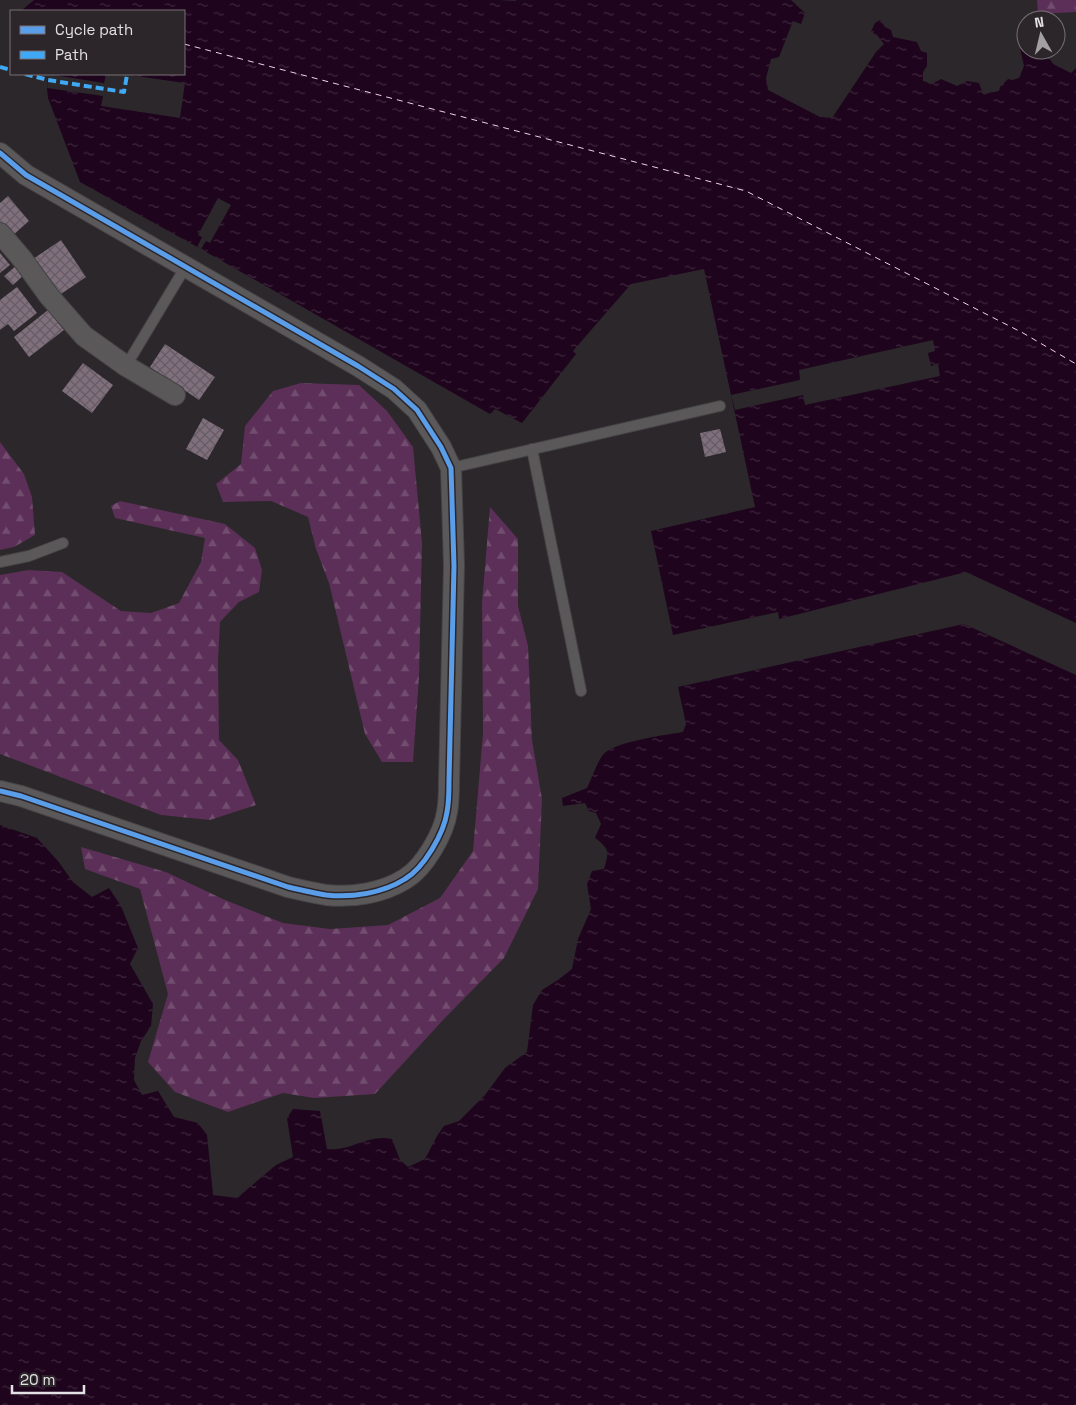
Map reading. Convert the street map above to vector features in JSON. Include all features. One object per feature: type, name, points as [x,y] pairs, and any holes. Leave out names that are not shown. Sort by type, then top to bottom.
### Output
[{"type":"street","points":[[0,153],[26,175],[358,366],[394,389],[417,410],[442,447],[451,468],[454,566],[450,781],[447,813],[438,840],[422,862],[406,879],[384,889],[353,895],[327,895],[288,887],[21,796],[0,791]]},
{"type":"street","points":[[0,233],[23,260],[49,296],[84,336],[126,366],[175,396]]},
{"type":"lane","points":[[126,366],[186,266]]},
{"type":"lane","points":[[451,468],[720,406]]},
{"type":"lane","points":[[532,449],[581,691]]},
{"type":"lane","points":[[0,562],[29,556],[63,543]]},
{"type":"green space","points":[[1037,0],[1076,0],[1076,12],[1038,10]]},
{"type":"green space","points":[[301,383],[359,385],[387,411],[413,447],[422,543],[419,677],[413,762],[382,762],[365,734],[329,583],[316,549],[308,517],[271,501],[223,502],[216,484],[241,464],[245,426],[273,391]]},
{"type":"green space","points":[[0,442],[24,474],[32,497],[35,535],[14,547],[0,550]]},
{"type":"green space","points":[[120,501],[225,524],[255,548],[262,570],[259,592],[239,602],[220,622],[218,660],[219,740],[238,760],[256,805],[210,820],[161,815],[0,754],[0,575],[29,570],[62,572],[121,611],[151,613],[179,603],[201,562],[205,538],[115,518],[111,506]]},
{"type":"green space","points":[[490,507],[518,539],[518,606],[528,646],[532,740],[542,799],[538,889],[504,958],[444,1019],[375,1094],[314,1098],[283,1093],[228,1112],[175,1092],[148,1062],[168,994],[140,889],[85,869],[81,847],[166,872],[225,900],[283,923],[330,929],[388,925],[440,898],[473,851],[483,733],[482,603]]},
{"type":"water","points":[[34,0],[791,0],[805,13],[801,24],[793,21],[779,57],[771,59],[766,78],[768,90],[820,117],[832,118],[876,52],[884,44],[877,35],[871,32],[875,23],[880,20],[885,27],[891,30],[893,37],[917,42],[921,51],[927,53],[927,66],[923,72],[923,81],[932,84],[941,79],[957,86],[967,81],[979,83],[983,94],[999,91],[1000,87],[1008,79],[1019,78],[1024,66],[1023,60],[1050,60],[1053,64],[1071,73],[1076,68],[1076,623],[966,572],[779,619],[778,612],[673,635],[651,531],[755,507],[704,269],[631,284],[573,351],[576,354],[522,423],[495,409],[490,414],[80,182],[48,98],[48,75],[185,75],[185,10],[22,10]]},
{"type":"water","points":[[964,624],[1076,675],[1076,1405],[0,1405],[0,825],[37,838],[58,861],[73,882],[92,897],[109,888],[121,906],[138,948],[130,964],[153,1004],[151,1026],[141,1041],[135,1058],[134,1080],[142,1095],[158,1091],[174,1117],[198,1123],[207,1135],[213,1195],[237,1198],[276,1165],[293,1157],[287,1118],[293,1109],[320,1111],[327,1149],[344,1148],[375,1139],[392,1139],[400,1160],[408,1167],[425,1159],[444,1126],[459,1121],[485,1095],[505,1068],[527,1052],[533,1005],[542,990],[572,969],[578,939],[591,909],[587,884],[592,871],[604,869],[607,851],[595,838],[601,824],[596,813],[589,811],[585,803],[563,806],[562,798],[587,788],[598,763],[607,751],[627,743],[683,732],[686,724],[678,687]]},
{"type":"pier","points":[[48,75],[104,83],[106,75],[129,75],[185,83],[180,118],[101,106],[103,96],[47,88]]},
{"type":"pier","points":[[218,198],[231,205],[210,243],[206,241],[201,249],[197,247],[202,237],[198,235]]},
{"type":"pier","points":[[933,340],[935,351],[928,353],[931,366],[938,364],[940,376],[805,405],[803,395],[735,410],[731,395],[800,380],[799,370]]},
{"type":"building","points":[[8,196],[29,221],[12,236],[0,222],[0,203]]},
{"type":"building","points":[[61,240],[86,277],[58,296],[33,259]]},
{"type":"building","points":[[0,253],[10,265],[0,273]]},
{"type":"building","points":[[17,265],[25,274],[13,285],[4,276]]},
{"type":"building","points":[[17,287],[37,313],[14,331],[8,324],[0,330],[0,300]]},
{"type":"building","points":[[48,310],[64,330],[29,357],[14,337]]},
{"type":"building","points":[[165,344],[215,377],[199,400],[150,367]]},
{"type":"building","points":[[83,363],[113,385],[92,413],[62,391]]},
{"type":"building","points":[[203,418],[224,430],[207,460],[186,449]]},
{"type":"building","points":[[720,429],[726,452],[705,457],[700,433]]},
{"type":"ferry route","points":[[185,44],[746,191],[1023,333],[1076,364]]},
{"type":"marked path","points":[[0,67],[10,70]]},
{"type":"marked path","points":[[29,75],[48,80],[124,92],[127,75]]},
{"type":"cycle path","points":[[0,153],[26,175],[358,366],[394,389],[417,410],[441,447],[451,468],[454,566],[447,812],[442,830],[426,859],[412,874],[396,884],[377,891],[346,896],[326,895],[288,887],[21,796],[0,791]]}]
